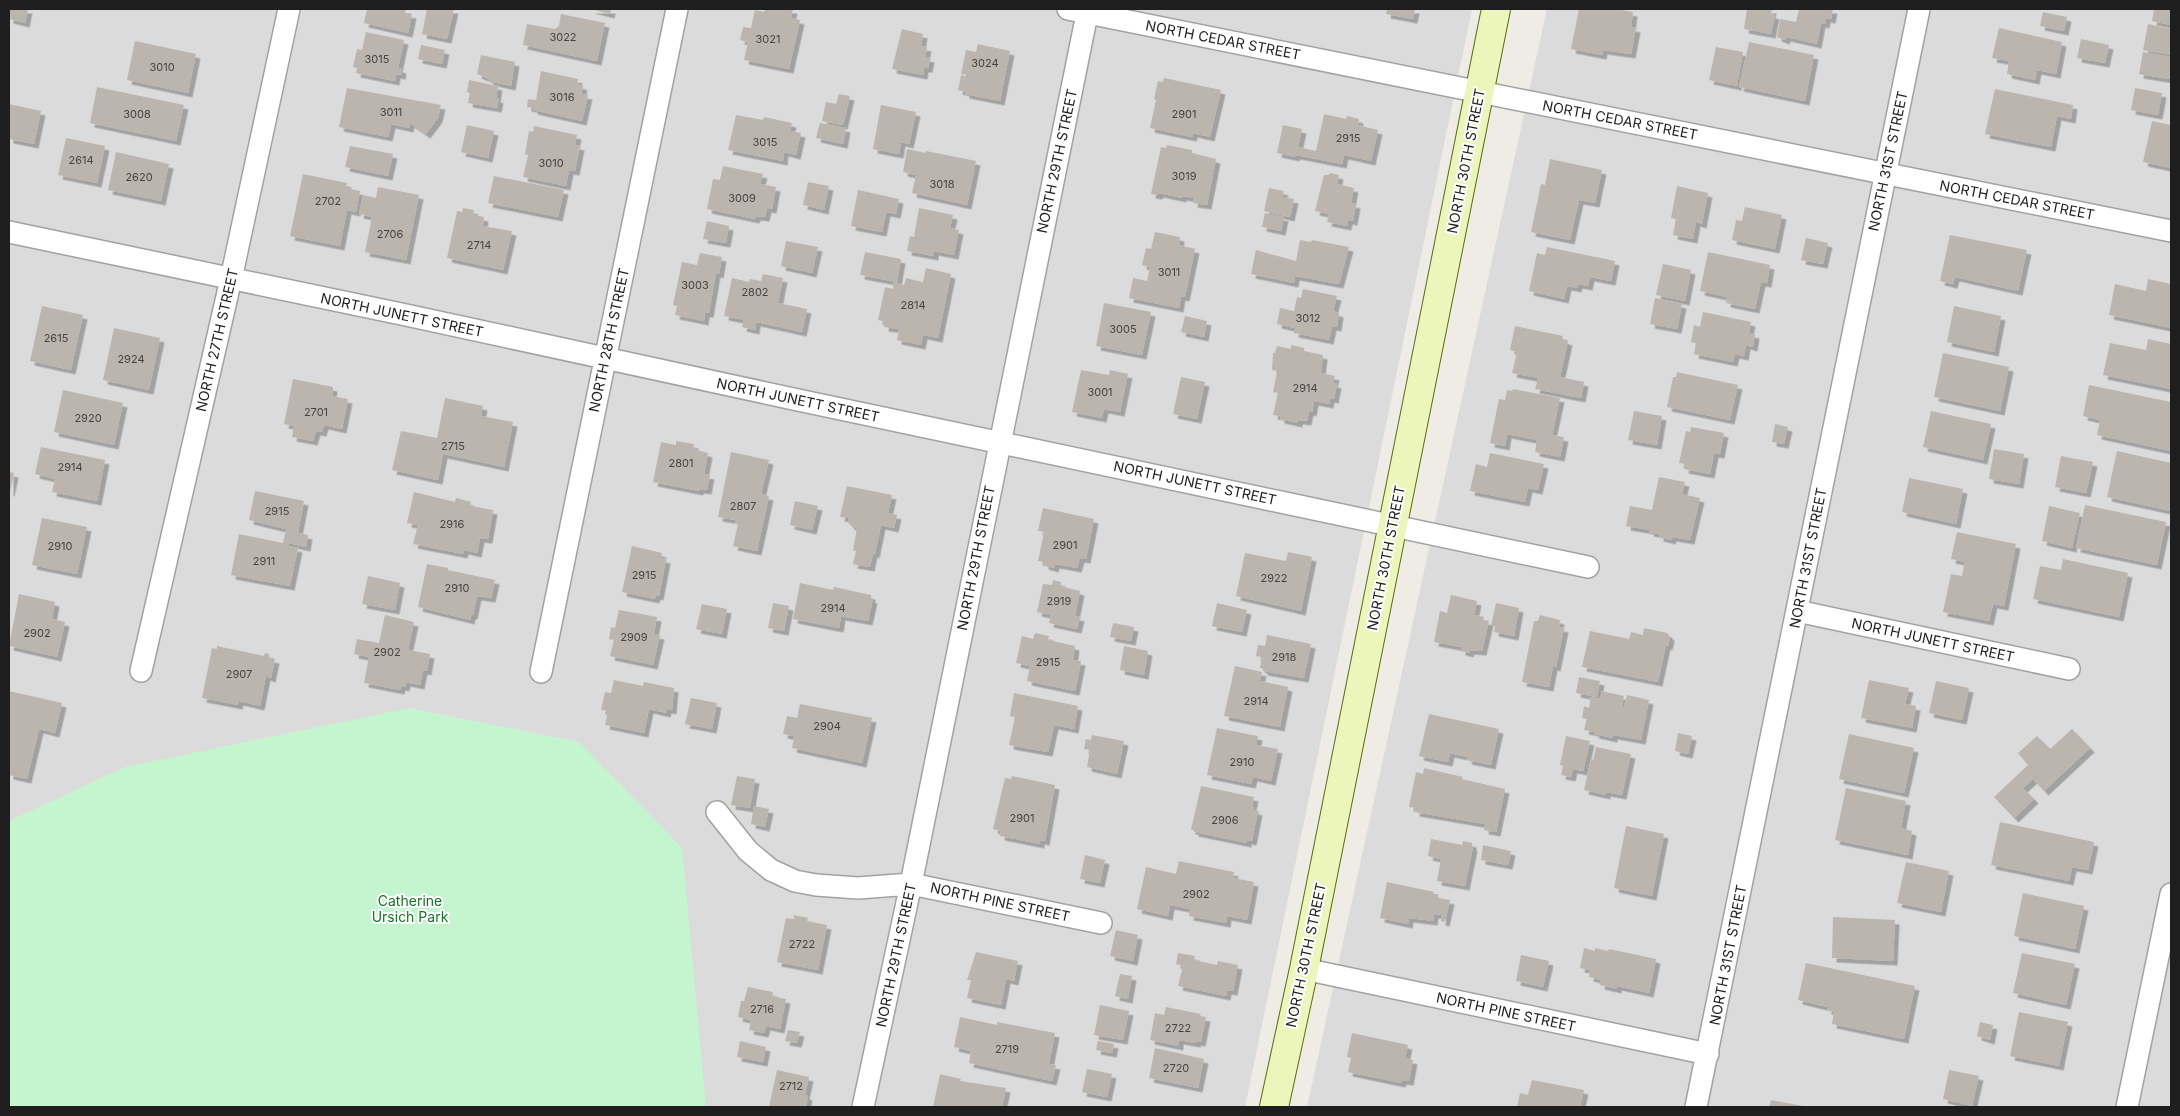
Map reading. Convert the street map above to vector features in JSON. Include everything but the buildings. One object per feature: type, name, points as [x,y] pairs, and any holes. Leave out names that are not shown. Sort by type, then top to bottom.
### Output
[{"type":"main road","name":"NORTH 30TH STREET","points":[[1274,1107],[1304,969],[1496,9]]},
{"type":"street","name":"NORTH 27TH STREET","points":[[141,671],[231,279],[289,9]]},
{"type":"street","name":"NORTH 28TH STREET","points":[[541,672],[677,9]]},
{"type":"street","name":"NORTH 31ST STREET","points":[[1696,1107],[1919,9]]},
{"type":"street","name":"NORTH CEDAR STREET","points":[[1081,10],[2171,231]]},
{"type":"street","name":"NORTH 29TH STREET","points":[[863,1107],[911,884],[999,442],[1081,10]]},
{"type":"street","name":"NORTH JUNETT STREET","points":[[9,232],[1588,567]]},
{"type":"street","name":"NORTH JUNETT STREET","points":[[1797,611],[2070,669]]},
{"type":"street","name":"NORTH PINE STREET","points":[[717,812],[748,851],[781,876],[816,885],[858,888],[911,884],[1101,923]]},
{"type":"street","points":[[2127,1107],[2171,894]]},
{"type":"street","name":"NORTH PINE STREET","points":[[1304,969],[1708,1054]]},
{"type":"shaded area","points":[[9,9],[1472,9],[1245,1107],[9,1107]]},
{"type":"shaded area","points":[[1547,9],[2171,9],[2171,1107],[1307,1107]]},
{"type":"green space","name":"Catherine Ursich Park","points":[[409,708],[579,742],[682,848],[706,1107],[9,1107],[9,821],[125,767]]}]
